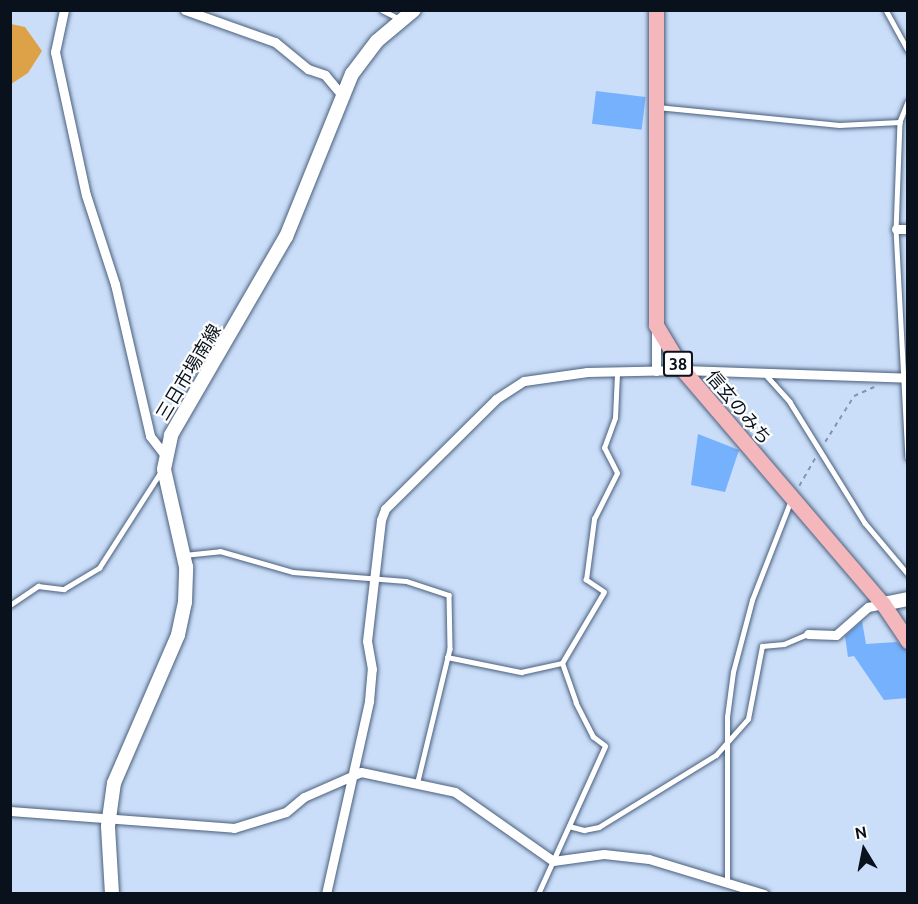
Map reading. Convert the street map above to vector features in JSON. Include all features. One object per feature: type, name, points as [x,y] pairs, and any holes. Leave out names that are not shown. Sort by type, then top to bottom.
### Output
[{"type":"main road","name":"三日市場南線","points":[[165,462],[171,435],[286,237],[341,94],[362,58],[414,10]]},
{"type":"main road","name":"38","points":[[656,10],[656,325]]},
{"type":"main road","name":"信玄のみち","points":[[656,325],[683,370],[883,604],[908,641]]},
{"type":"main road","points":[[112,894],[110,815],[114,783],[178,635],[186,586],[183,555],[165,462]]},
{"type":"main road","points":[[883,604],[908,599]]},
{"type":"street","points":[[64,10],[55,52],[87,195],[116,284],[150,436],[165,462]]},
{"type":"street","points":[[185,10],[275,42],[308,69],[325,75],[341,94]]},
{"type":"street","points":[[896,229],[908,230]]},
{"type":"street","points":[[656,325],[656,371]]},
{"type":"street","points":[[326,894],[369,701],[372,669],[368,641],[385,509],[496,399],[524,381],[656,371],[901,378]]},
{"type":"street","points":[[808,634],[836,635],[868,607],[883,604]]},
{"type":"street","points":[[10,811],[110,815],[234,828],[286,812],[304,797],[354,773],[417,784],[464,796],[553,861],[623,855],[649,859],[728,890],[764,894]]},
{"type":"lane","points":[[382,10],[402,20]]},
{"type":"lane","points":[[886,10],[908,50]]},
{"type":"lane","points":[[655,107],[839,125],[900,122],[907,117],[908,102]]},
{"type":"lane","points":[[900,122],[896,229],[901,378],[908,458]]},
{"type":"lane","points":[[447,657],[521,672],[562,663],[604,592],[586,580],[594,519],[617,473],[604,448],[615,418],[617,374]]},
{"type":"lane","points":[[766,375],[820,450],[865,523],[908,574]]},
{"type":"lane","points":[[10,605],[38,586],[64,588],[99,568],[165,462]]},
{"type":"lane","points":[[728,890],[729,739],[727,717],[735,662],[766,559],[793,497]]},
{"type":"lane","points":[[183,555],[220,551],[293,572],[376,578],[423,585],[449,595],[447,657],[417,784]]},
{"type":"lane","points":[[569,826],[584,830],[599,827],[716,755],[748,719],[762,646],[784,644],[808,634]]},
{"type":"lane","points":[[538,894],[605,746],[593,737],[576,703],[562,663]]},
{"type":"path","points":[[793,497],[855,396],[901,378]]},
{"type":"shaded area","points":[[11,24],[25,27],[42,51],[28,73],[11,84]]},
{"type":"building","points":[[596,91],[646,97],[642,130],[592,124]]},
{"type":"building","points":[[698,434],[739,450],[725,492],[691,485]]},
{"type":"building","points":[[862,621],[866,644],[897,642],[908,651],[908,698],[884,700],[854,656],[848,657],[845,636]]}]
